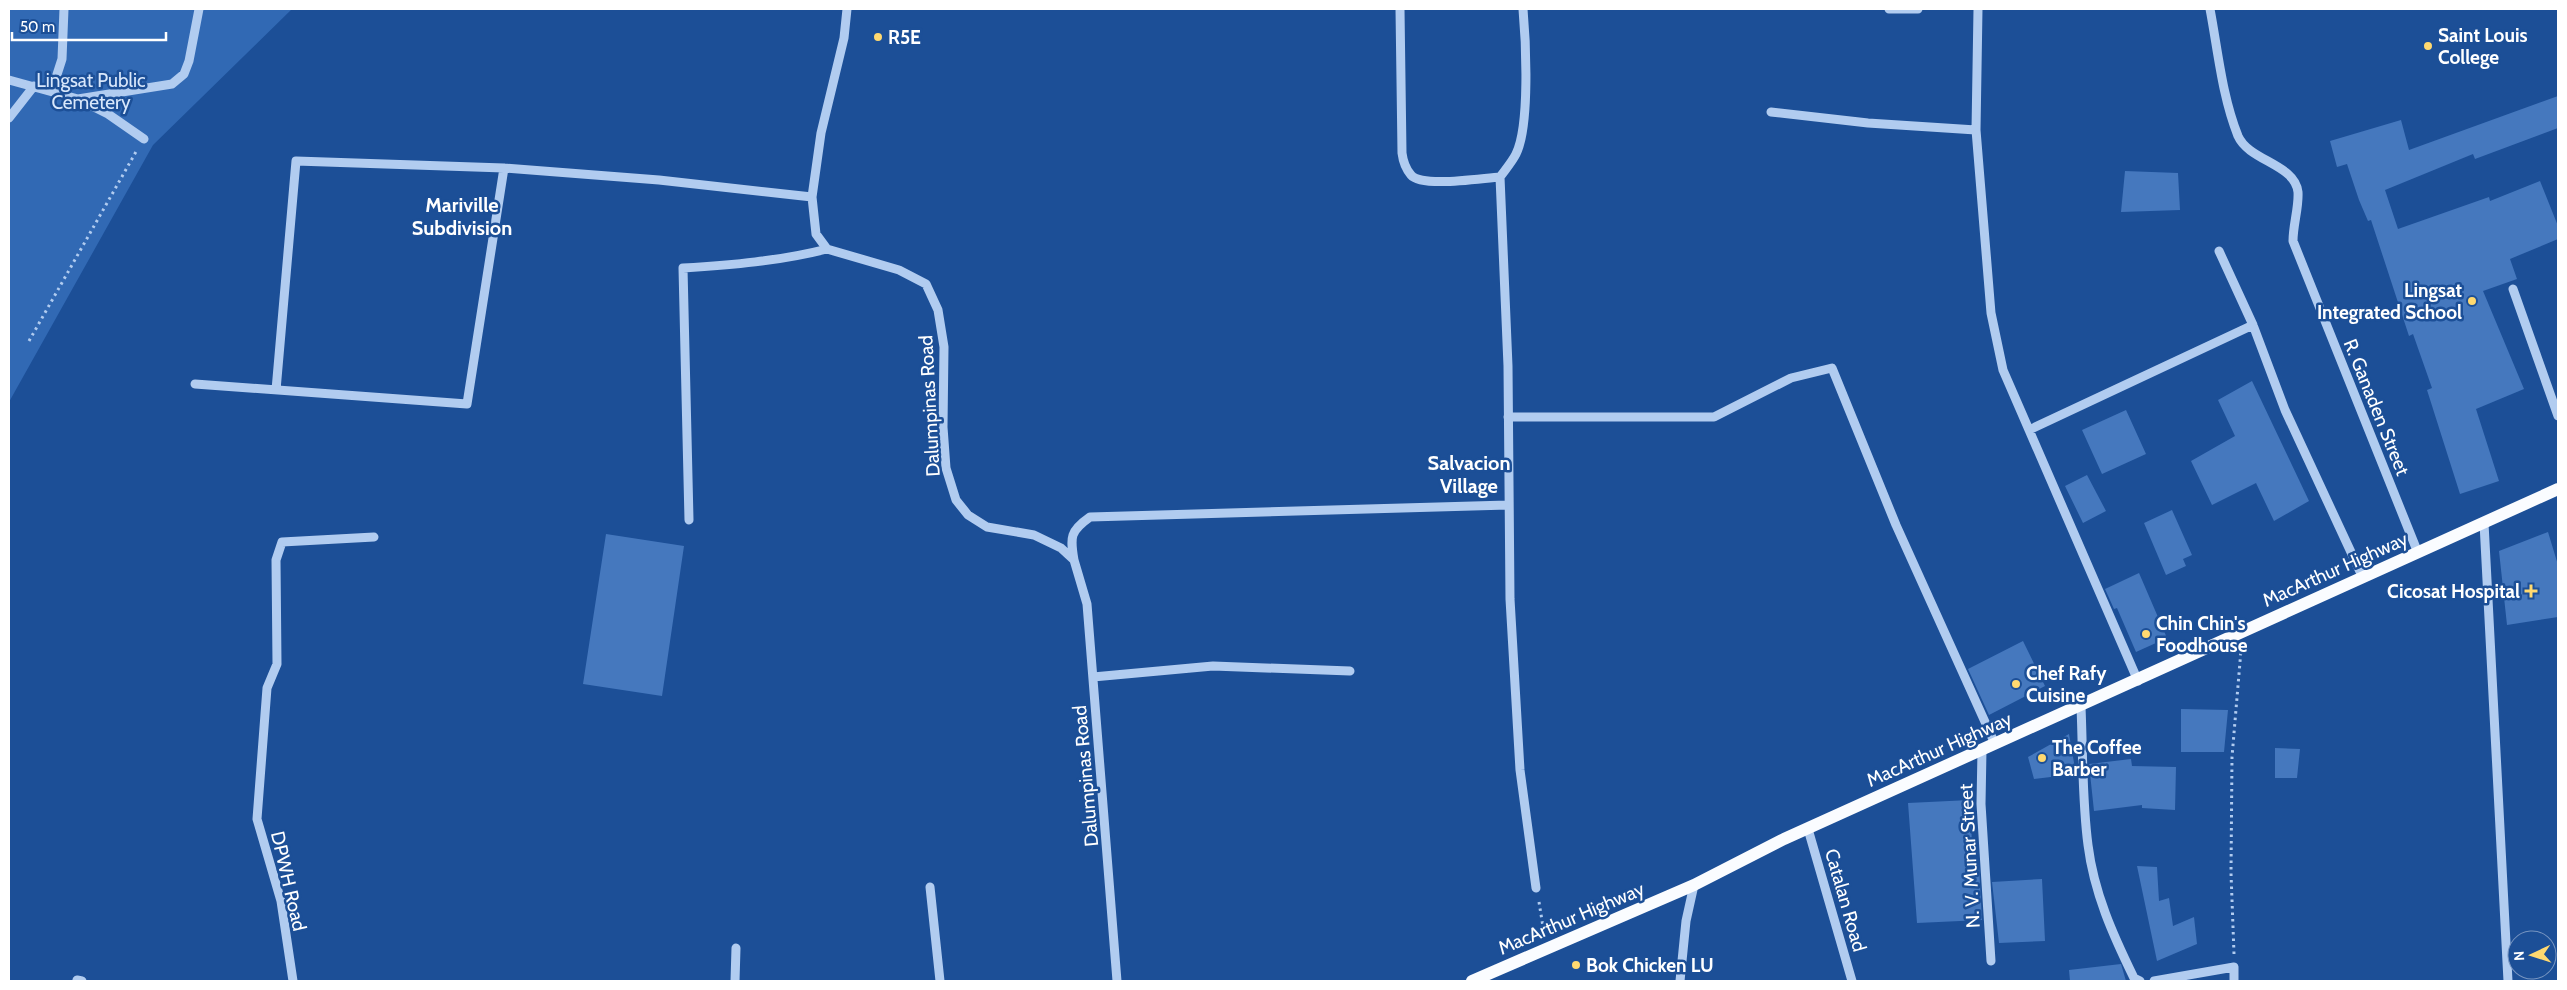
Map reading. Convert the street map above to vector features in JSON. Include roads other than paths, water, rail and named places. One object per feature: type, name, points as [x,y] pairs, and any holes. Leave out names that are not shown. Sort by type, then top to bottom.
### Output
[{"type":"main road","name":"MacArthur Highway","points":[[1472,981],[1694,885],[1808,829],[2081,707],[2558,489]]},
{"type":"street","points":[[52,90],[62,59],[64,9]]},
{"type":"street","points":[[78,99],[172,84],[184,74],[189,61],[199,9]]},
{"type":"street","points":[[689,520],[684,268],[800,256],[826,249],[816,234],[812,197],[821,133],[844,38],[847,9]]},
{"type":"street","points":[[1400,9],[1402,153],[1404,164],[1412,176],[1424,182],[1500,177]]},
{"type":"street","points":[[1523,9],[1526,40],[1524,115],[1516,153],[1500,177],[1508,417],[1510,599],[1520,770],[1536,888]]},
{"type":"street","points":[[1889,9],[1918,9]]},
{"type":"street","points":[[1978,9],[1976,130],[1991,313],[2003,370],[2138,681]]},
{"type":"street","name":"R. Ganaden Street","points":[[2210,9],[2228,102],[2239,137],[2246,149],[2274,165],[2294,181],[2298,192],[2293,241],[2418,553]]},
{"type":"street","points":[[9,80],[52,90],[78,99],[108,114],[144,139]]},
{"type":"street","points":[[9,118],[34,86]]},
{"type":"street","points":[[1771,112],[1868,123],[1976,130]]},
{"type":"street","points":[[276,390],[296,161],[504,168],[659,180],[812,197]]},
{"type":"street","points":[[196,384],[466,404],[504,168]]},
{"type":"street","name":"Dalumpinas Road","points":[[826,249],[899,270],[926,284],[938,310],[944,347],[943,426],[946,468],[956,500],[968,515],[987,526],[1034,535],[1061,548],[1074,560],[1087,604],[1117,981]]},
{"type":"street","points":[[2219,251],[2253,325],[2285,410],[2363,578]]},
{"type":"street","points":[[2513,289],[2558,416]]},
{"type":"street","points":[[2029,430],[2253,325]]},
{"type":"street","points":[[1508,417],[1714,417],[1791,378],[1832,368],[1896,525],[1995,744]]},
{"type":"street","points":[[1074,560],[1071,542],[1073,531],[1090,517],[1508,505]]},
{"type":"street","points":[[2484,523],[2508,981]]},
{"type":"street","name":"DPWH Road","points":[[293,981],[281,901],[257,819],[267,688],[277,664],[276,560],[282,542],[374,537]]},
{"type":"street","points":[[1093,677],[1212,666],[1350,672]]},
{"type":"street","points":[[2081,707],[2088,845],[2098,891],[2110,930],[2134,978],[2140,981]]},
{"type":"street","name":"N. V. Munar Street","points":[[1982,750],[1981,804],[1991,961]]},
{"type":"street","name":"Catalan Road","points":[[1808,829],[1852,981]]},
{"type":"street","points":[[1680,981],[1686,921],[1694,885]]},
{"type":"street","points":[[930,887],[940,981]]},
{"type":"street","points":[[735,981],[736,948]]},
{"type":"street","points":[[2154,981],[2234,967],[2234,981]]},
{"type":"place","name":"R5E","points":[[878,37]]},
{"type":"place","name":"Saint Louis College","points":[[2428,46]]},
{"type":"place","name":"Lingsat Integrated School","points":[[2472,301]]},
{"type":"place","name":"Cicosat Hospital","points":[[2531,591]]},
{"type":"place","name":"Chin Chin's Foodhouse","points":[[2146,634]]},
{"type":"place","name":"Chef Rafy Cuisine","points":[[2016,684]]},
{"type":"place","name":"The Coffee Barber","points":[[2042,758]]},
{"type":"place","name":"Bok Chicken LU","points":[[1576,965]]},
{"type":"district","name":"Mariville Subdivision","points":[[462,216]]},
{"type":"district","name":"Salvacion Village","points":[[1469,474]]},
{"type":"park label","name":"Lingsat Public Cemetery","points":[[91,91]]}]
